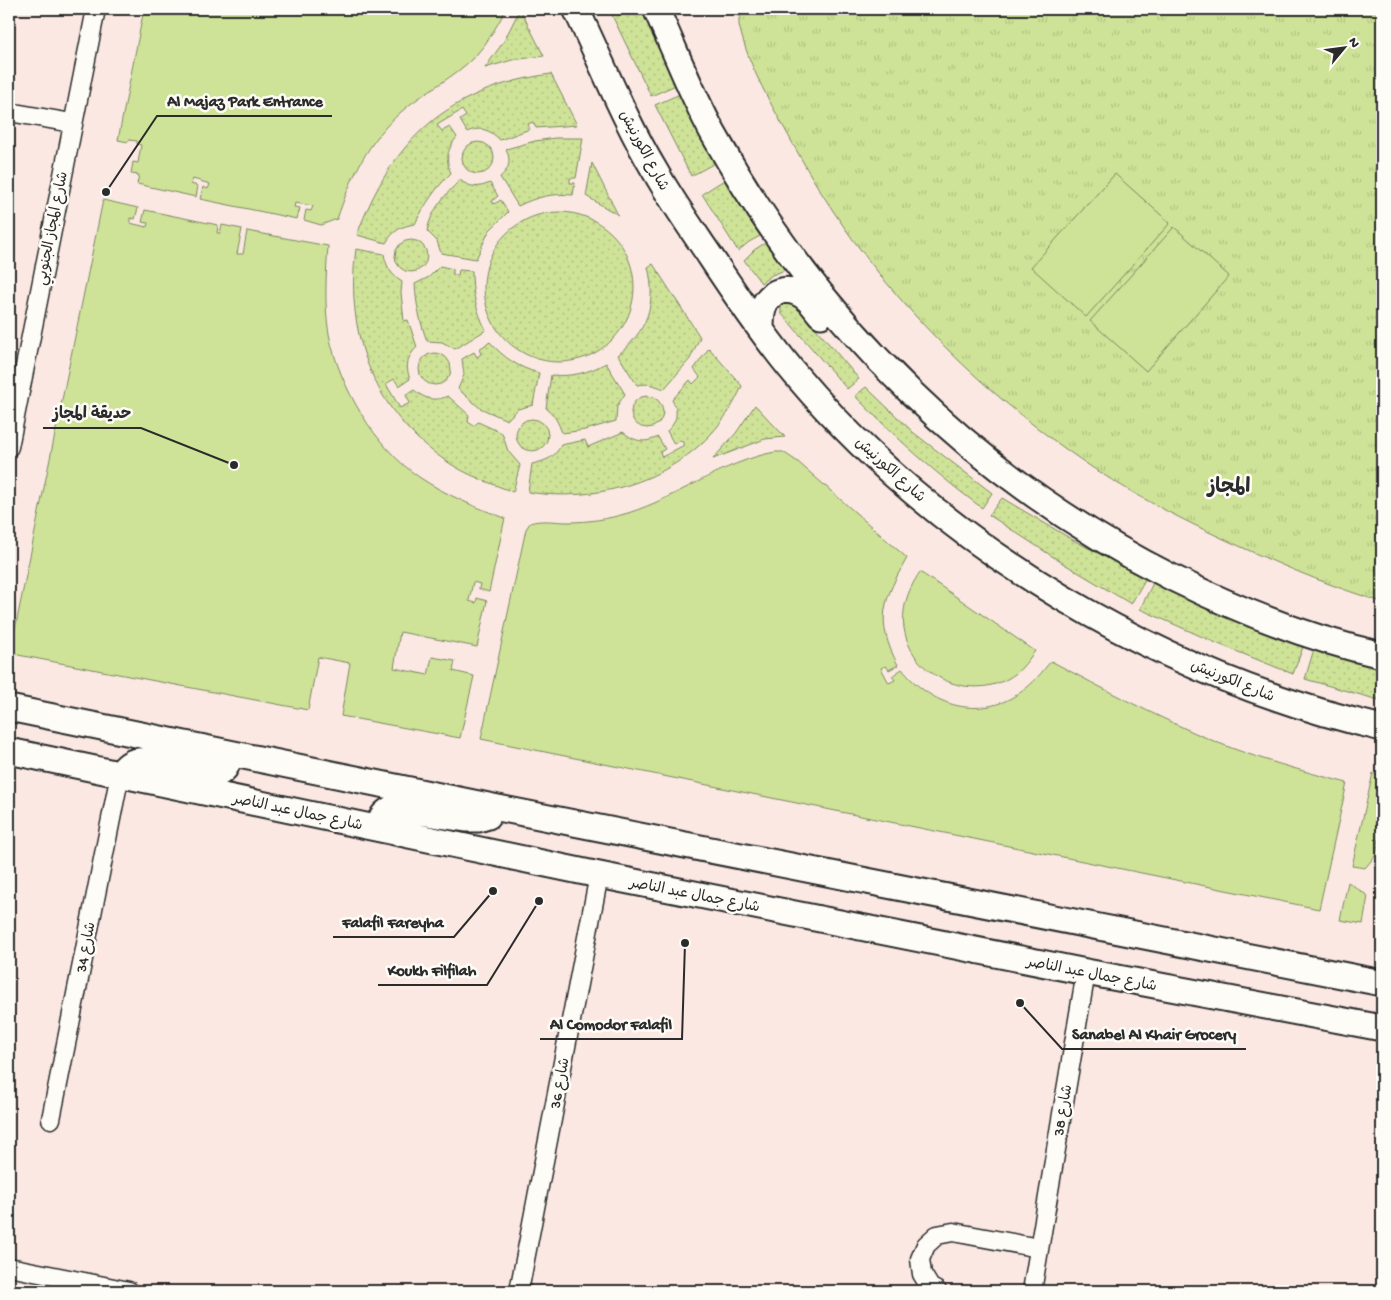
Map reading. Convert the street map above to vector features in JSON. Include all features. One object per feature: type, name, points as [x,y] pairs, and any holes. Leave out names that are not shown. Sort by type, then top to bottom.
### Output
[{"type":"street","name":"شارع المجاز الجنوبي","points":[[9,447],[96,9]]},
{"type":"street","name":"شارع الكورنيش","points":[[576,9],[632,129],[653,169],[675,204],[761,329],[797,376],[874,456],[962,530],[1018,569],[1110,625],[1209,672],[1304,707],[1382,728]]},
{"type":"street","points":[[656,9],[695,98],[714,134],[785,247],[849,329],[928,410],[1004,474],[1049,506],[1143,563],[1236,607],[1325,640],[1382,656]]},
{"type":"street","points":[[9,112],[72,123]]},
{"type":"street","points":[[761,329],[764,306],[770,297],[780,291],[797,292],[806,297],[855,357],[870,365],[884,367]]},
{"type":"street","points":[[9,708],[498,808],[1382,983]]},
{"type":"street","name":"شارع جمال عبد الناصر","points":[[9,751],[599,874],[1086,972],[1382,1028]]},
{"type":"street","points":[[120,774],[126,765],[136,760],[212,775],[219,774],[226,768],[229,761],[228,753]]},
{"type":"street","name":"شارع 34","points":[[51,1119],[120,774]]},
{"type":"street","points":[[379,828],[380,819],[385,812],[393,808],[478,819],[489,816],[498,808]]},
{"type":"street","name":"شارع 36","points":[[519,1291],[599,874]]},
{"type":"street","name":"شارع 38","points":[[1032,1291],[1086,972]]},
{"type":"street","points":[[937,1291],[930,1288],[922,1274],[920,1259],[926,1245],[938,1235],[953,1232],[1039,1248]]},
{"type":"street","points":[[9,1267],[129,1291]]},
{"type":"green space","points":[[144,9],[504,9],[504,13],[485,44],[468,63],[419,97],[389,124],[370,148],[354,175],[337,219],[321,225],[304,220],[306,210],[311,211],[313,206],[295,203],[294,207],[300,208],[297,219],[200,199],[203,187],[208,189],[210,184],[193,179],[191,184],[198,186],[196,197],[137,184],[139,175],[131,174],[133,162],[138,163],[141,145],[137,144],[137,141],[118,140]]},
{"type":"green space","points":[[520,9],[544,56],[512,60],[485,68],[504,41]]},
{"type":"green space","points":[[609,9],[641,9],[676,85],[651,96]]},
{"type":"green space","points":[[745,9],[1382,9],[1382,602],[1298,572],[1228,541],[1149,502],[1093,468],[1048,436],[962,364],[886,282],[852,238],[821,192],[769,101],[755,72],[739,25],[739,18]]},
{"type":"green space","points":[[551,74],[577,125],[536,128],[533,122],[528,124],[530,129],[500,140],[493,134],[481,129],[467,132],[460,120],[466,116],[462,110],[437,125],[442,131],[450,127],[457,137],[448,155],[451,173],[431,197],[415,224],[398,230],[386,243],[357,235],[371,201],[388,171],[407,146],[429,124],[454,106],[483,92],[515,81]]},
{"type":"green space","points":[[680,94],[715,163],[691,176],[655,105]]},
{"type":"green space","points":[[555,138],[583,138],[576,178],[570,178],[570,183],[575,183],[573,195],[544,196],[518,206],[500,177],[506,171],[509,164],[506,149]]},
{"type":"green space","points":[[478,142],[484,143],[489,147],[493,152],[493,164],[489,169],[484,173],[478,174],[472,173],[467,169],[463,164],[462,158],[463,152],[467,147],[472,143]]},
{"type":"green space","points":[[592,163],[618,215],[586,196]]},
{"type":"green space","points":[[1115,174],[1170,223],[1086,317],[1031,267]]},
{"type":"green space","points":[[460,180],[467,185],[475,186],[490,183],[498,196],[492,201],[494,204],[501,200],[508,212],[489,231],[476,259],[441,253],[437,241],[427,231],[435,210]]},
{"type":"green space","points":[[724,180],[760,236],[738,251],[702,194]]},
{"type":"green space","points":[[103,200],[138,208],[135,219],[130,218],[130,223],[147,227],[148,223],[142,222],[145,210],[218,225],[217,233],[220,233],[222,225],[242,229],[237,254],[243,254],[247,231],[328,246],[326,301],[329,334],[341,374],[361,414],[388,449],[419,477],[461,500],[505,518],[489,592],[479,589],[480,584],[473,582],[469,601],[476,603],[477,598],[487,601],[477,647],[400,632],[394,668],[428,675],[432,657],[455,661],[453,671],[474,676],[460,738],[341,716],[350,663],[318,657],[308,710],[18,655],[13,651],[12,644]]},
{"type":"green space","points":[[559,212],[574,213],[588,217],[601,224],[612,234],[622,245],[629,258],[633,272],[633,302],[629,316],[622,329],[612,340],[601,350],[588,357],[574,361],[559,362],[544,361],[530,357],[517,350],[506,340],[496,329],[489,316],[485,302],[484,287],[485,272],[489,258],[496,245],[506,234],[517,224],[530,217],[544,213]]},
{"type":"green space","points":[[1174,227],[1229,276],[1146,371],[1090,321]]},
{"type":"green space","points":[[411,240],[417,241],[422,245],[426,250],[426,262],[422,267],[417,271],[411,272],[405,271],[400,267],[396,262],[395,256],[396,250],[400,245],[405,241]]},
{"type":"green space","points":[[765,243],[785,270],[772,275],[761,283],[744,260]]},
{"type":"green space","points":[[356,249],[384,254],[390,270],[402,282],[401,293],[404,321],[408,320],[417,347],[411,354],[408,362],[410,379],[399,386],[394,379],[386,384],[400,408],[410,403],[406,395],[414,390],[430,399],[448,396],[469,415],[468,422],[474,426],[478,422],[502,433],[508,451],[520,465],[513,492],[461,470],[427,447],[404,424],[386,400],[371,372],[361,344],[355,313]]},
{"type":"green space","points":[[653,264],[700,337],[690,359],[664,389],[651,385],[637,385],[618,355],[636,336],[647,316],[651,293],[648,267]]},
{"type":"green space","points":[[440,266],[453,269],[453,275],[458,275],[459,270],[472,271],[475,301],[486,330],[455,349],[442,342],[427,341],[417,306],[415,284],[429,277]]},
{"type":"green space","points":[[785,302],[794,303],[859,379],[847,389],[781,313],[781,307]]},
{"type":"green space","points":[[490,342],[512,362],[539,373],[533,405],[518,409],[507,420],[480,408],[458,389],[464,375],[462,359],[474,352],[477,357],[481,354],[479,349]]},
{"type":"green space","points":[[709,348],[742,386],[726,415],[706,440],[681,460],[653,475],[623,486],[592,493],[560,495],[528,492],[532,464],[549,458],[556,453],[561,445],[585,440],[588,447],[623,432],[631,438],[644,441],[658,437],[665,449],[660,452],[662,457],[684,445],[681,440],[674,444],[667,431],[676,417],[676,409],[672,400],[690,380],[693,384],[700,377],[694,369]]},
{"type":"green space","points":[[435,353],[441,354],[446,358],[450,363],[450,375],[446,380],[441,384],[435,385],[429,384],[424,380],[420,375],[419,369],[420,363],[424,358],[429,354]]},
{"type":"green space","points":[[606,363],[625,394],[617,406],[616,421],[585,430],[562,433],[556,419],[546,408],[551,375],[580,374]]},
{"type":"green space","points":[[866,387],[914,433],[992,493],[982,508],[916,455],[855,396]]},
{"type":"green space","points":[[647,396],[653,397],[658,401],[662,406],[662,418],[658,423],[653,427],[647,428],[641,427],[636,423],[632,418],[631,412],[632,406],[636,401],[641,397]]},
{"type":"green space","points":[[755,405],[785,437],[765,439],[713,459],[736,433]]},
{"type":"green space","points":[[532,419],[538,420],[543,424],[547,429],[547,441],[543,446],[538,450],[532,451],[526,450],[521,446],[517,441],[516,435],[517,429],[521,424],[526,420]]},
{"type":"green space","points":[[775,452],[783,452],[798,462],[907,558],[893,586],[885,610],[886,635],[898,665],[889,670],[886,666],[881,668],[889,683],[895,680],[892,676],[902,669],[927,693],[942,701],[957,706],[989,706],[1005,701],[1021,692],[1037,678],[1051,661],[1132,703],[1216,742],[1264,759],[1347,783],[1319,909],[481,739],[526,529],[530,523],[544,521],[591,521],[628,513],[665,498],[719,471]]},
{"type":"green space","points":[[1002,498],[1073,540],[1146,578],[1131,604],[1061,562],[989,515]]},
{"type":"green space","points":[[920,572],[1035,651],[1021,669],[1000,682],[984,686],[968,686],[952,683],[936,676],[923,666],[913,653],[906,637],[903,620],[908,595]]},
{"type":"green space","points":[[1153,583],[1303,647],[1293,674],[1216,643],[1140,609]]},
{"type":"green space","points":[[1314,649],[1382,669],[1382,701],[1305,679]]},
{"type":"green space","points":[[1373,773],[1382,779],[1382,825],[1376,855],[1365,868],[1352,866]]},
{"type":"green space","points":[[1348,882],[1368,896],[1363,924],[1340,920]]},
{"type":"place","name":"Al Majaz Park Entrance","points":[[106,192]]},
{"type":"place","name":"حديقة المجاز","points":[[234,465]]},
{"type":"place","name":"Falafil Fareyha","points":[[493,891]]},
{"type":"place","name":"Koukh Filfilah","points":[[539,901]]},
{"type":"place","name":"Al Comodor Falafil","points":[[685,943]]},
{"type":"place","name":"Sanabel Al Khair Grocery","points":[[1020,1003]]},
{"type":"district","name":"المجاز","points":[[1229,485]]}]
